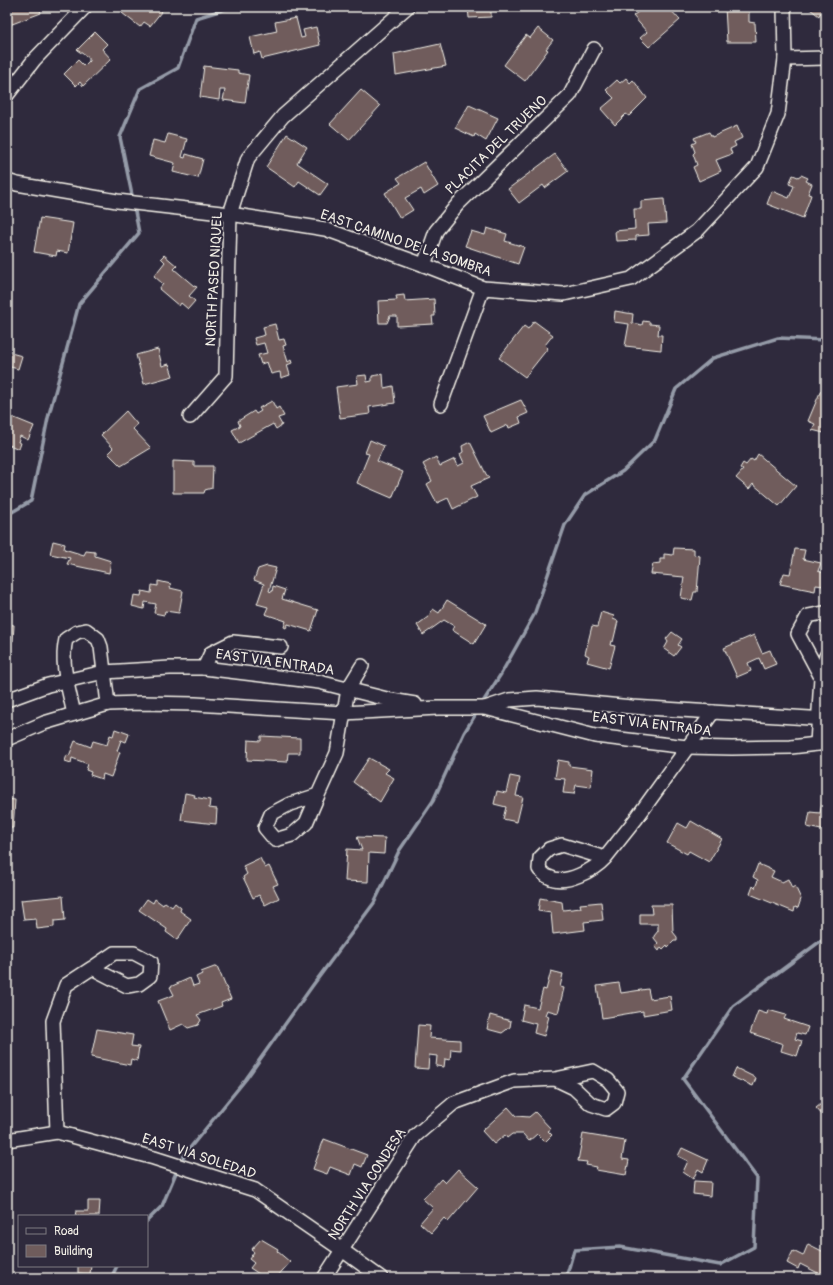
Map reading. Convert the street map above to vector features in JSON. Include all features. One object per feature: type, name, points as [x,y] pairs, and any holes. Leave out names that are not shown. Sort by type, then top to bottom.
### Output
[{"type":"street","points":[[7,94],[34,60],[85,7]]},
{"type":"street","name":"NORTH PASEO NIQUEL","points":[[190,417],[226,376],[230,214],[248,158],[283,116],[407,7]]},
{"type":"street","name":"EAST CAMINO DE LA SOMBRA","points":[[7,181],[17,184],[117,200],[230,214],[324,229],[483,288],[564,294],[631,279],[697,231],[757,167],[778,114],[785,59],[784,7]]},
{"type":"street","name":"PLACITA DEL TRUENO","points":[[424,265],[436,230],[458,204],[570,95],[594,49]]},
{"type":"street","points":[[785,59],[826,58]]},
{"type":"street","points":[[441,404],[483,288]]},
{"type":"street","points":[[821,677],[798,634],[808,616],[823,613],[826,616]]},
{"type":"street","points":[[74,714],[67,680],[64,649],[66,640],[77,632],[86,630],[98,639],[101,647],[108,704]]},
{"type":"street","points":[[204,668],[211,653],[233,642],[281,647]]},
{"type":"street","points":[[822,744],[821,677],[826,656]]},
{"type":"street","points":[[318,795],[337,753],[348,689],[362,666]]},
{"type":"street","name":"EAST VIA ENTRADA","points":[[7,700],[48,685],[104,672],[170,668],[204,668],[319,682],[391,700],[438,708]]},
{"type":"street","name":"EAST VIA ENTRADA","points":[[485,708],[509,700],[537,698],[632,707],[822,719]]},
{"type":"street","name":"EAST VIA ENTRADA","points":[[7,739],[44,723],[108,704],[141,703],[195,704],[343,713],[438,708],[485,708],[595,736],[687,747],[777,748],[822,744]]},
{"type":"street","points":[[605,858],[636,819],[712,712]]},
{"type":"street","points":[[57,1132],[53,1020],[66,985],[92,968]]},
{"type":"street","name":"NORTH VIA CONDESA","points":[[324,1278],[415,1136],[454,1103],[514,1081],[555,1078]]},
{"type":"street","name":"EAST VIA SOLEDAD","points":[[7,1140],[57,1132],[154,1158],[254,1190],[381,1278]]},
{"type":"building","points":[[7,7],[39,7],[41,13],[7,26]]},
{"type":"building","points":[[126,7],[165,7],[150,26],[144,22],[140,27],[122,13]]},
{"type":"building","points":[[468,7],[491,7],[491,17],[469,18]]},
{"type":"building","points":[[644,7],[668,7],[680,20],[649,47],[640,38],[647,32],[633,16]]},
{"type":"building","points":[[725,7],[749,7],[749,22],[755,23],[756,42],[727,42]]},
{"type":"building","points":[[812,7],[826,7],[826,17],[820,13],[819,16],[810,9]]},
{"type":"building","points":[[296,18],[301,38],[305,37],[303,30],[316,27],[320,45],[262,59],[260,52],[254,54],[250,37],[277,31],[275,22]]},
{"type":"building","points":[[538,28],[553,40],[546,49],[548,50],[525,81],[504,65],[526,35],[530,38]]},
{"type":"building","points":[[95,32],[107,44],[102,49],[111,59],[83,86],[80,82],[76,86],[64,74],[78,60],[84,66],[89,61],[89,58],[77,50]]},
{"type":"building","points":[[440,44],[446,66],[396,75],[394,54]]},
{"type":"building","points":[[204,66],[238,70],[238,73],[249,75],[245,103],[223,100],[225,90],[220,90],[219,100],[200,97]]},
{"type":"building","points":[[626,78],[630,83],[633,80],[647,98],[629,116],[626,114],[615,125],[601,109],[614,98],[606,90],[617,80],[620,83]]},
{"type":"building","points":[[361,90],[380,106],[349,140],[330,124]]},
{"type":"building","points":[[469,105],[498,118],[486,141],[475,134],[474,137],[455,128]]},
{"type":"building","points":[[737,126],[742,138],[734,142],[736,146],[730,149],[732,154],[716,160],[721,171],[699,181],[693,167],[697,165],[693,154],[695,152],[692,144],[696,142],[694,138],[709,132],[712,137]]},
{"type":"building","points":[[168,134],[187,139],[182,157],[185,158],[186,154],[203,159],[198,178],[173,172],[175,163],[149,156],[153,140],[165,143]]},
{"type":"building","points":[[287,134],[307,147],[297,163],[328,184],[320,195],[299,181],[295,187],[266,167]]},
{"type":"building","points":[[555,154],[568,171],[545,188],[543,185],[519,203],[508,189]]},
{"type":"building","points":[[424,162],[438,186],[424,195],[421,189],[405,198],[413,210],[400,218],[385,193],[401,183],[397,178]]},
{"type":"building","points":[[793,175],[798,177],[801,175],[808,178],[806,181],[812,184],[808,194],[811,195],[803,218],[767,204],[772,191],[789,198],[794,186],[789,184]]},
{"type":"building","points":[[664,199],[666,223],[648,224],[649,235],[636,236],[636,240],[616,241],[615,231],[635,229],[634,209],[641,209],[641,201]]},
{"type":"building","points":[[40,218],[73,223],[68,253],[57,251],[56,256],[34,252]]},
{"type":"building","points":[[487,228],[507,234],[505,241],[524,247],[518,264],[465,246],[471,231],[485,235]]},
{"type":"building","points":[[164,255],[177,266],[174,269],[197,287],[189,296],[195,301],[188,309],[181,303],[179,306],[159,289],[163,284],[154,276],[165,262],[161,258]]},
{"type":"building","points":[[404,295],[405,301],[434,299],[435,316],[432,316],[433,324],[397,326],[397,316],[390,316],[387,323],[379,323],[378,301],[397,300],[396,296]]},
{"type":"building","points":[[615,311],[633,314],[632,323],[642,325],[643,321],[650,322],[650,324],[659,325],[658,335],[662,335],[661,350],[625,346],[629,324],[614,322]]},
{"type":"building","points":[[534,321],[553,335],[545,345],[548,348],[525,377],[499,358],[524,326],[528,329]]},
{"type":"building","points":[[275,324],[279,340],[284,339],[286,345],[283,346],[288,362],[291,360],[292,363],[287,365],[290,375],[281,378],[280,372],[271,374],[267,362],[261,364],[258,355],[267,353],[264,343],[256,345],[254,338],[265,335],[263,327]]},
{"type":"building","points":[[158,349],[162,366],[169,364],[173,376],[144,384],[136,355]]},
{"type":"building","points":[[7,352],[22,356],[18,369],[7,366]]},
{"type":"building","points":[[383,374],[384,388],[393,386],[395,403],[369,407],[370,414],[340,418],[336,387],[358,384],[357,376],[366,375],[367,382],[372,381],[372,376]]},
{"type":"building","points":[[821,390],[826,392],[826,428],[825,427],[824,433],[812,430],[815,424],[808,421]]},
{"type":"building","points":[[521,400],[528,413],[519,417],[521,423],[509,428],[508,425],[491,433],[483,416]]},
{"type":"building","points":[[272,401],[276,409],[279,407],[284,416],[278,418],[282,425],[276,429],[273,424],[239,443],[232,430],[240,426],[238,421],[254,411],[256,414],[261,411],[259,408]]},
{"type":"building","points":[[126,411],[137,424],[133,429],[151,448],[121,466],[108,453],[113,448],[101,435]]},
{"type":"building","points":[[7,415],[34,426],[28,440],[20,436],[18,442],[21,443],[19,449],[7,444]]},
{"type":"building","points":[[370,440],[384,446],[377,461],[403,472],[392,498],[357,483],[369,454],[365,453]]},
{"type":"building","points":[[470,442],[489,478],[471,486],[477,497],[453,509],[448,498],[437,503],[427,484],[432,481],[423,464],[436,457],[440,466],[455,459],[458,466],[464,463],[460,454],[463,452],[462,446]]},
{"type":"building","points":[[758,454],[796,486],[779,506],[753,484],[749,489],[736,478],[743,470],[740,468],[743,463],[746,465],[751,459],[754,461]]},
{"type":"building","points":[[173,461],[194,462],[194,466],[213,466],[212,488],[205,490],[204,493],[173,493]]},
{"type":"building","points":[[53,541],[65,544],[64,549],[84,555],[86,551],[95,552],[95,556],[111,561],[109,573],[67,564],[70,558],[50,554]]},
{"type":"building","points":[[674,548],[694,549],[694,555],[700,556],[697,592],[694,592],[692,600],[681,598],[684,577],[651,574],[653,564],[660,563],[660,559],[664,559],[664,554],[673,555]]},
{"type":"building","points":[[795,549],[805,550],[803,559],[821,563],[818,571],[826,574],[824,586],[816,585],[815,591],[780,584],[784,573],[790,574]]},
{"type":"building","points":[[267,566],[276,568],[269,591],[272,592],[273,586],[285,590],[282,599],[318,610],[311,631],[288,624],[286,628],[284,627],[286,621],[265,614],[268,607],[257,604],[264,584],[254,580],[258,569]]},
{"type":"building","points":[[158,581],[171,584],[170,588],[183,591],[179,613],[165,611],[164,615],[154,613],[156,604],[145,602],[144,609],[132,606],[134,595],[141,596],[142,591],[151,593],[152,585],[158,586]]},
{"type":"building","points":[[447,600],[486,624],[474,644],[452,630],[454,626],[444,620],[423,635],[417,625],[428,617],[433,609],[439,613]]},
{"type":"building","points":[[601,612],[614,616],[613,619],[618,621],[613,642],[611,641],[610,645],[615,646],[609,668],[587,662],[589,656],[585,654],[592,626],[597,627]]},
{"type":"building","points":[[7,624],[14,625],[13,641],[7,640]]},
{"type":"building","points":[[672,632],[682,639],[678,645],[681,647],[674,656],[664,649],[668,642],[666,639]]},
{"type":"building","points":[[754,635],[762,653],[770,650],[776,664],[764,669],[759,658],[748,663],[751,671],[737,677],[724,648]]},
{"type":"building","points":[[115,729],[129,734],[126,742],[121,740],[117,751],[120,752],[111,777],[103,774],[102,779],[90,775],[91,772],[86,770],[88,764],[72,758],[71,763],[65,761],[67,755],[69,756],[75,741],[91,747],[93,741],[107,745],[110,735],[113,736]]},
{"type":"building","points":[[261,736],[300,738],[300,753],[288,753],[287,762],[247,760],[248,740],[261,741]]},
{"type":"building","points":[[369,758],[389,769],[385,773],[394,778],[380,802],[353,782]]},
{"type":"building","points":[[558,760],[569,762],[569,766],[593,769],[591,787],[576,785],[574,794],[563,793],[565,779],[555,778]]},
{"type":"building","points":[[510,776],[520,778],[516,796],[523,797],[517,822],[503,819],[506,807],[494,804],[497,791],[506,793]]},
{"type":"building","points":[[826,784],[826,831],[807,827],[810,812],[820,813]]},
{"type":"building","points":[[185,793],[195,795],[194,797],[210,800],[209,808],[217,809],[216,824],[181,820]]},
{"type":"building","points":[[7,799],[15,800],[13,828],[7,828]]},
{"type":"building","points":[[691,821],[722,839],[709,862],[689,851],[687,854],[667,843],[678,823],[687,828]]},
{"type":"building","points":[[357,837],[385,838],[384,854],[369,853],[368,882],[345,881],[347,849],[362,850]]},
{"type":"building","points":[[260,858],[265,868],[269,866],[278,884],[273,886],[279,898],[265,905],[259,895],[253,898],[243,877],[247,874],[243,866]]},
{"type":"building","points":[[758,864],[774,871],[771,877],[782,882],[788,879],[792,888],[795,886],[801,899],[798,908],[795,907],[794,912],[750,894],[753,886],[755,888],[758,880],[753,877]]},
{"type":"building","points":[[63,896],[65,920],[54,921],[54,927],[37,929],[36,919],[24,920],[21,900]]},
{"type":"building","points":[[540,898],[562,902],[563,910],[581,908],[580,904],[601,902],[603,920],[584,922],[585,930],[553,934],[551,913],[538,911]]},
{"type":"building","points":[[147,899],[153,903],[155,899],[163,905],[165,902],[172,907],[175,903],[181,908],[180,911],[191,919],[177,940],[166,932],[167,929],[139,910]]},
{"type":"building","points":[[651,905],[672,905],[673,932],[677,937],[677,941],[674,941],[668,947],[667,945],[663,949],[661,947],[659,951],[655,946],[658,943],[654,938],[658,931],[658,924],[640,924],[640,914],[652,914]]},
{"type":"building","points":[[217,966],[231,999],[221,1003],[222,1006],[197,1015],[201,1020],[198,1025],[188,1028],[183,1024],[170,1030],[158,1001],[174,995],[170,987],[190,978],[193,986],[199,984],[196,977],[202,974],[201,972]]},
{"type":"building","points":[[551,971],[563,974],[560,987],[564,988],[558,1013],[547,1010],[545,1015],[549,1016],[544,1036],[534,1033],[536,1024],[521,1020],[524,1005],[538,1008],[543,989],[546,990]]},
{"type":"building","points":[[824,976],[826,977],[826,990],[821,989]]},
{"type":"building","points":[[619,983],[621,993],[648,989],[650,999],[670,996],[672,1010],[643,1015],[643,1011],[602,1018],[597,986]]},
{"type":"building","points":[[768,1010],[786,1015],[784,1019],[808,1027],[805,1035],[797,1033],[795,1039],[802,1041],[797,1056],[781,1051],[783,1044],[750,1033],[758,1011],[767,1014]]},
{"type":"building","points":[[490,1015],[511,1021],[510,1027],[502,1033],[487,1029]]},
{"type":"building","points":[[418,1025],[430,1026],[429,1038],[460,1040],[460,1050],[451,1049],[450,1060],[445,1059],[444,1067],[436,1066],[437,1056],[429,1055],[428,1069],[415,1068]]},
{"type":"building","points":[[97,1029],[133,1035],[131,1046],[139,1047],[137,1061],[131,1059],[130,1065],[91,1057]]},
{"type":"building","points":[[736,1068],[756,1078],[753,1086],[732,1077]]},
{"type":"building","points":[[826,1100],[826,1117],[825,1118],[816,1108]]},
{"type":"building","points":[[508,1107],[516,1116],[529,1117],[535,1112],[551,1129],[548,1131],[552,1135],[545,1142],[537,1134],[529,1141],[523,1134],[512,1134],[507,1138],[505,1135],[494,1144],[482,1131]]},
{"type":"building","points":[[583,1134],[625,1141],[622,1159],[629,1160],[626,1175],[596,1170],[597,1167],[586,1165],[587,1162],[578,1161]]},
{"type":"building","points":[[324,1139],[367,1155],[362,1167],[355,1164],[351,1175],[330,1167],[327,1174],[313,1169]]},
{"type":"building","points":[[682,1148],[708,1160],[703,1172],[698,1169],[693,1179],[683,1172],[688,1161],[678,1156]]},
{"type":"building","points":[[458,1169],[478,1187],[448,1222],[444,1218],[431,1233],[420,1223],[433,1208],[423,1199],[441,1179],[445,1183]]},
{"type":"building","points":[[694,1181],[711,1182],[710,1196],[693,1194]]},
{"type":"building","points":[[88,1201],[100,1201],[99,1215],[75,1215],[76,1211],[88,1211]]},
{"type":"building","points":[[261,1239],[278,1249],[277,1251],[290,1262],[276,1278],[265,1278],[250,1268],[254,1263],[249,1259],[254,1252],[251,1250]]},
{"type":"building","points":[[808,1244],[826,1253],[826,1277],[800,1264],[798,1269],[787,1263],[793,1251],[803,1256]]},
{"type":"building","points":[[78,1267],[91,1267],[90,1274],[78,1273]]},
{"type":"waterway","points":[[133,200],[120,137],[140,89],[178,68],[196,18],[232,7]]},
{"type":"waterway","points":[[7,515],[31,501],[48,418],[79,304],[139,233],[134,206]]},
{"type":"waterway","points":[[481,705],[501,674],[534,615],[565,525],[585,495],[623,471],[655,440],[676,389],[713,358],[778,338],[826,340]]},
{"type":"waterway","points":[[181,1163],[185,1154],[246,1079],[374,903],[399,851],[433,801],[464,733],[477,712]]},
{"type":"waterway","points":[[566,1278],[574,1250],[620,1247],[720,1265],[754,1247],[757,1178],[683,1079],[733,1006],[826,937]]},
{"type":"waterway","points":[[148,1220],[162,1206],[178,1168]]},
{"type":"waterway","points":[[111,1278],[116,1267]]}]
